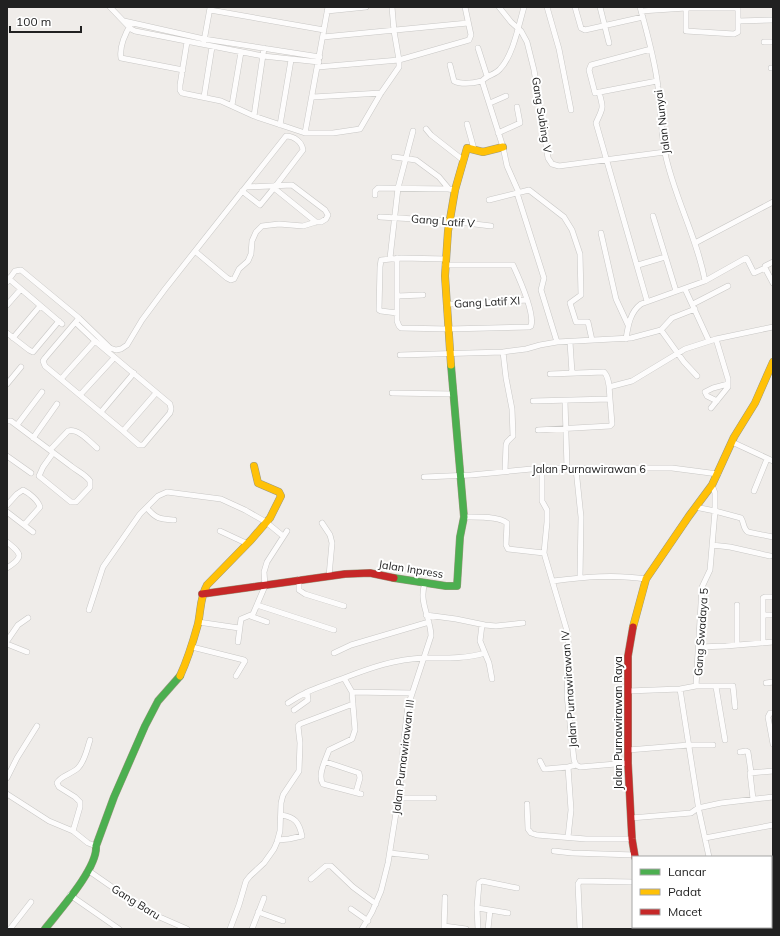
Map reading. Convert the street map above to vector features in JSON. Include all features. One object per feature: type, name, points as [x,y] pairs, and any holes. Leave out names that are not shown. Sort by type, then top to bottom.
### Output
[{"type":"street","points":[[110,7],[130,25],[204,42],[212,47],[291,60],[319,62],[400,60],[469,40],[471,35],[465,7]]},
{"type":"street","points":[[305,133],[313,97],[328,9],[366,7]]},
{"type":"street","points":[[187,42],[180,90],[182,93],[204,97],[232,105],[254,116],[280,126],[305,133],[333,133],[360,129],[381,93],[399,67],[400,60],[394,31],[392,7]]},
{"type":"street","points":[[499,7],[511,22],[518,27]]},
{"type":"street","points":[[450,65],[454,81],[456,82],[472,83],[482,81],[487,76],[500,70],[511,51],[524,7]]},
{"type":"street","points":[[547,7],[560,49],[571,110]]},
{"type":"street","points":[[575,7],[580,28],[582,30],[605,25],[641,12],[686,8],[738,8],[738,32],[736,34],[687,31],[686,8]]},
{"type":"street","points":[[600,7],[609,43]]},
{"type":"street","points":[[204,42],[210,8],[324,30]]},
{"type":"street","name":"Jalan Nunyai","points":[[641,12],[651,49],[657,81],[665,152],[695,244],[705,281]]},
{"type":"street","points":[[738,21],[773,20]]},
{"type":"street","points":[[323,37],[468,23]]},
{"type":"street","points":[[130,25],[131,29],[139,32],[187,42],[204,42],[264,48],[319,62]]},
{"type":"street","points":[[130,25],[124,37],[120,55],[121,58],[183,70]]},
{"type":"street","name":"Gang Subing V","points":[[518,27],[527,42],[534,70],[548,158],[552,164],[560,166],[665,152]]},
{"type":"street","points":[[764,42],[773,42]]},
{"type":"street","points":[[204,97],[212,47]]},
{"type":"street","points":[[254,116],[264,48]]},
{"type":"street","points":[[478,48],[487,76]]},
{"type":"street","points":[[651,49],[591,65],[590,70],[595,93],[657,81]]},
{"type":"street","points":[[232,105],[241,52]]},
{"type":"street","points":[[280,126],[291,60]]},
{"type":"street","points":[[482,81],[503,147],[507,166],[518,193],[544,278],[541,290],[557,342]]},
{"type":"street","points":[[599,92],[602,112],[596,122],[648,301]]},
{"type":"street","points":[[313,97],[381,93]]},
{"type":"street","points":[[490,103],[506,96]]},
{"type":"street","points":[[498,134],[520,124],[517,107]]},
{"type":"street","points":[[467,124],[474,149]]},
{"type":"street","points":[[426,129],[431,135],[463,160],[467,148],[483,152],[503,147]]},
{"type":"street","name":"Gang Latif V","points":[[390,258],[398,188],[414,131]]},
{"type":"street","points":[[7,333],[33,352],[60,322],[8,280],[15,271],[21,270],[80,318],[110,348],[116,350],[121,349],[127,345],[142,320],[242,191],[286,136],[289,136],[299,142],[303,150],[260,205],[242,191]]},
{"type":"street","points":[[394,157],[406,160],[416,160],[439,177],[452,190]]},
{"type":"street","name":"Jalan Inpress","points":[[202,594],[228,592],[329,576],[368,573],[424,583],[453,587],[456,586],[458,582],[460,537],[464,517],[453,394],[445,276],[452,190],[463,160]]},
{"type":"street","points":[[196,252],[231,280],[234,279],[239,269],[248,261],[251,254],[252,241],[256,232],[262,226],[279,224],[303,226],[321,222],[328,216],[325,210],[292,186],[246,187]]},
{"type":"street","points":[[275,187],[316,222]]},
{"type":"street","points":[[375,195],[375,191],[378,188],[452,190]]},
{"type":"street","points":[[489,200],[528,190],[533,192],[564,217],[572,230],[580,254],[582,291],[579,298],[571,301],[570,303],[576,322],[587,322],[589,324],[592,340]]},
{"type":"street","points":[[695,244],[773,202]]},
{"type":"street","points":[[653,216],[676,291]]},
{"type":"street","name":"Gang Latif V","points":[[380,217],[450,221],[491,226]]},
{"type":"street","points":[[601,232],[616,299],[628,325]]},
{"type":"street","points":[[638,265],[665,257]]},
{"type":"street","points":[[397,258],[398,325],[401,328],[448,329]]},
{"type":"street","points":[[397,313],[381,311],[379,304],[381,260],[397,258],[446,262]]},
{"type":"street","points":[[626,338],[628,325],[636,308],[648,301],[705,281],[746,258],[754,272],[765,268],[765,266],[773,262]]},
{"type":"street","name":"Gang Latif XI","points":[[446,262],[513,265],[527,300],[532,321],[531,326],[529,327],[448,329]]},
{"type":"street","points":[[765,268],[773,283]]},
{"type":"street","points":[[400,355],[503,352],[526,349],[557,342],[626,338],[661,330],[672,318],[728,286]]},
{"type":"street","points":[[7,305],[21,289]]},
{"type":"street","points":[[685,289],[709,341]]},
{"type":"street","points":[[397,296],[423,295]]},
{"type":"street","name":"Gang Latif XI","points":[[448,304],[527,300]]},
{"type":"street","points":[[13,338],[40,306]]},
{"type":"street","points":[[76,323],[114,358],[170,404],[171,409],[168,416],[141,446],[45,366],[44,361],[80,318]]},
{"type":"street","points":[[609,387],[632,381],[685,349],[716,339],[773,327]]},
{"type":"street","points":[[661,330],[678,354],[697,376]]},
{"type":"street","points":[[711,408],[728,388],[728,379],[716,339]]},
{"type":"street","points":[[61,379],[95,341]]},
{"type":"street","points":[[570,342],[572,373]]},
{"type":"street","points":[[503,352],[512,408],[513,436],[506,445],[505,471]]},
{"type":"street","points":[[80,395],[114,358]]},
{"type":"street","points":[[7,384],[20,367]]},
{"type":"street","name":"Jalan Purnawirawan Raya","points":[[635,856],[632,839],[628,763],[628,656],[634,621],[646,579],[695,507],[712,485],[732,442],[755,403],[772,367]]},
{"type":"street","points":[[538,430],[610,426],[612,424],[607,374],[604,372],[550,374]]},
{"type":"street","points":[[100,412],[134,373]]},
{"type":"street","points":[[716,401],[707,396],[705,392],[728,384]]},
{"type":"street","points":[[17,426],[42,392]]},
{"type":"street","points":[[123,431],[156,393]]},
{"type":"street","points":[[392,393],[453,394]]},
{"type":"street","points":[[533,401],[610,399]]},
{"type":"street","points":[[565,400],[567,468]]},
{"type":"street","points":[[33,438],[57,404]]},
{"type":"street","points":[[7,421],[11,421],[52,451],[90,481],[90,487],[76,502],[71,502],[39,476],[43,467],[52,451],[68,431],[72,430],[76,432],[97,448]]},
{"type":"street","points":[[732,442],[773,461]]},
{"type":"street","points":[[7,456],[31,473]]},
{"type":"street","points":[[754,491],[767,459]]},
{"type":"street","points":[[45,929],[89,871],[89,866],[97,851],[96,846],[114,797],[141,737],[144,726],[158,702],[180,677],[188,660],[198,622],[202,594],[207,585],[248,544],[270,518],[281,494],[258,483],[254,466]]},
{"type":"street","name":"Jalan Purnawirawan 6","points":[[424,477],[542,468],[672,468],[718,474]]},
{"type":"street","name":"Jalan Purnawirawan IV","points":[[542,468],[542,501],[547,510],[544,554],[553,581],[569,649],[568,709],[574,760],[576,765]]},
{"type":"street","points":[[576,468],[581,517],[580,577]]},
{"type":"street","name":"Gang Swadaya 5","points":[[628,691],[680,689],[696,686],[702,587],[710,570],[712,545],[715,493],[712,485]]},
{"type":"street","points":[[7,505],[22,490],[38,501],[40,507],[24,525]]},
{"type":"street","points":[[89,610],[103,567],[140,514],[158,496],[167,492],[221,499],[266,522],[284,536]]},
{"type":"street","points":[[695,507],[741,518],[748,532],[773,537]]},
{"type":"street","points":[[147,508],[154,516],[165,520],[174,520]]},
{"type":"street","points":[[7,512],[32,532]]},
{"type":"street","points":[[464,517],[505,521],[507,523],[506,545],[508,549],[544,554]]},
{"type":"street","points":[[322,522],[330,535],[332,543],[329,576]]},
{"type":"street","points":[[220,531],[248,544]]},
{"type":"street","points":[[250,616],[257,605],[265,586],[264,572],[267,562],[288,531]]},
{"type":"street","points":[[7,542],[18,551],[19,554],[16,562],[7,568]]},
{"type":"street","points":[[712,545],[730,547],[770,556]]},
{"type":"street","points":[[553,581],[580,577],[614,576],[646,579]]},
{"type":"street","points":[[299,580],[299,590],[305,594],[344,606]]},
{"type":"street","name":"Jalan Purnawirawan III","points":[[362,929],[368,921],[381,891],[390,853],[402,775],[403,747],[408,706],[432,636],[423,603],[424,583]]},
{"type":"street","points":[[763,643],[764,597],[773,597]]},
{"type":"street","points":[[737,604],[737,645]]},
{"type":"street","points":[[257,605],[334,630]]},
{"type":"street","points":[[426,615],[456,619],[482,625],[496,626],[523,623]]},
{"type":"street","points":[[763,615],[773,615]]},
{"type":"street","points":[[238,642],[241,618],[250,616],[267,622]]},
{"type":"street","points":[[7,641],[18,625],[28,618]]},
{"type":"street","points":[[198,622],[239,628]]},
{"type":"street","points":[[334,653],[351,645],[429,622]]},
{"type":"street","points":[[482,625],[480,641],[489,663],[492,679]]},
{"type":"street","points":[[698,647],[773,642]]},
{"type":"street","points":[[7,644],[27,652]]},
{"type":"street","points":[[192,647],[244,660],[245,661],[236,676]]},
{"type":"street","points":[[288,704],[307,692],[367,669],[392,662],[424,658],[446,659],[485,653]]},
{"type":"street","points":[[326,762],[359,773],[360,778],[358,793],[322,783],[321,777],[329,750],[352,739],[354,736],[355,730],[352,692],[344,678]]},
{"type":"street","points":[[766,683],[773,682]]},
{"type":"street","points":[[696,686],[733,686],[735,707]]},
{"type":"street","points":[[716,687],[725,740]]},
{"type":"street","points":[[680,689],[698,808],[709,856]]},
{"type":"street","points":[[294,710],[308,700],[307,692]]},
{"type":"street","points":[[352,692],[412,693]]},
{"type":"street","points":[[230,929],[246,881],[264,863],[278,840],[283,795],[299,771],[300,743],[298,726],[353,704]]},
{"type":"street","points":[[773,713],[770,713],[768,717],[773,744]]},
{"type":"street","points":[[7,778],[16,758],[37,726]]},
{"type":"street","points":[[74,831],[80,802],[59,787],[57,783],[58,780],[70,774],[83,762],[90,740]]},
{"type":"street","points":[[628,750],[689,745],[713,745]]},
{"type":"street","points":[[740,752],[748,752],[753,799]]},
{"type":"street","points":[[540,761],[544,769],[576,765],[628,763]]},
{"type":"street","points":[[568,767],[571,810],[568,837]]},
{"type":"street","points":[[751,772],[773,771]]},
{"type":"street","points":[[7,794],[49,821],[74,831],[88,843],[96,846]]},
{"type":"street","points":[[631,818],[691,813],[698,808],[721,803],[773,797]]},
{"type":"street","points":[[398,798],[434,798]]},
{"type":"street","points":[[527,804],[528,829],[531,833],[537,835],[586,839],[632,839]]},
{"type":"street","points":[[278,840],[302,836],[299,824],[289,816],[280,815]]},
{"type":"street","points":[[705,838],[773,825]]},
{"type":"street","points":[[554,851],[635,856]]},
{"type":"street","points":[[390,853],[426,857]]},
{"type":"street","points":[[311,879],[326,866],[331,866],[353,887],[376,904]]},
{"type":"street","name":"Gang Baru","points":[[89,871],[128,900],[148,912],[187,929]]},
{"type":"street","points":[[580,929],[578,884],[580,881],[632,882]]},
{"type":"street","points":[[478,929],[478,884],[480,882],[517,888]]},
{"type":"street","points":[[70,895],[119,929]]},
{"type":"street","points":[[445,897],[444,928],[466,929]]},
{"type":"street","points":[[252,929],[264,898]]},
{"type":"street","points":[[10,929],[31,902]]},
{"type":"street","points":[[477,908],[508,912]]},
{"type":"street","points":[[351,909],[368,921]]},
{"type":"street","points":[[488,929],[490,910]]},
{"type":"street","points":[[258,912],[283,921]]},
{"type":"traffic: fast","points":[[394,578],[446,586],[457,586],[460,537],[464,517],[451,365]]},
{"type":"traffic: fast","points":[[45,929],[68,901],[91,866],[95,855],[96,846],[114,797],[145,726],[158,701],[180,676]]},
{"type":"traffic: slow","points":[[451,365],[445,276],[448,231],[455,190],[467,148],[483,152],[503,147]]},
{"type":"traffic: slow","points":[[633,627],[646,579],[712,485],[734,437],[755,403],[773,362]]},
{"type":"traffic: slow","points":[[180,676],[188,657],[198,624],[202,599],[207,585],[251,540],[270,518],[281,496],[279,492],[258,483],[254,466]]},
{"type":"traffic: jam","points":[[202,594],[345,574],[370,573],[394,578]]},
{"type":"traffic: jam","points":[[633,627],[628,656],[628,763],[632,839],[635,856]]}]
